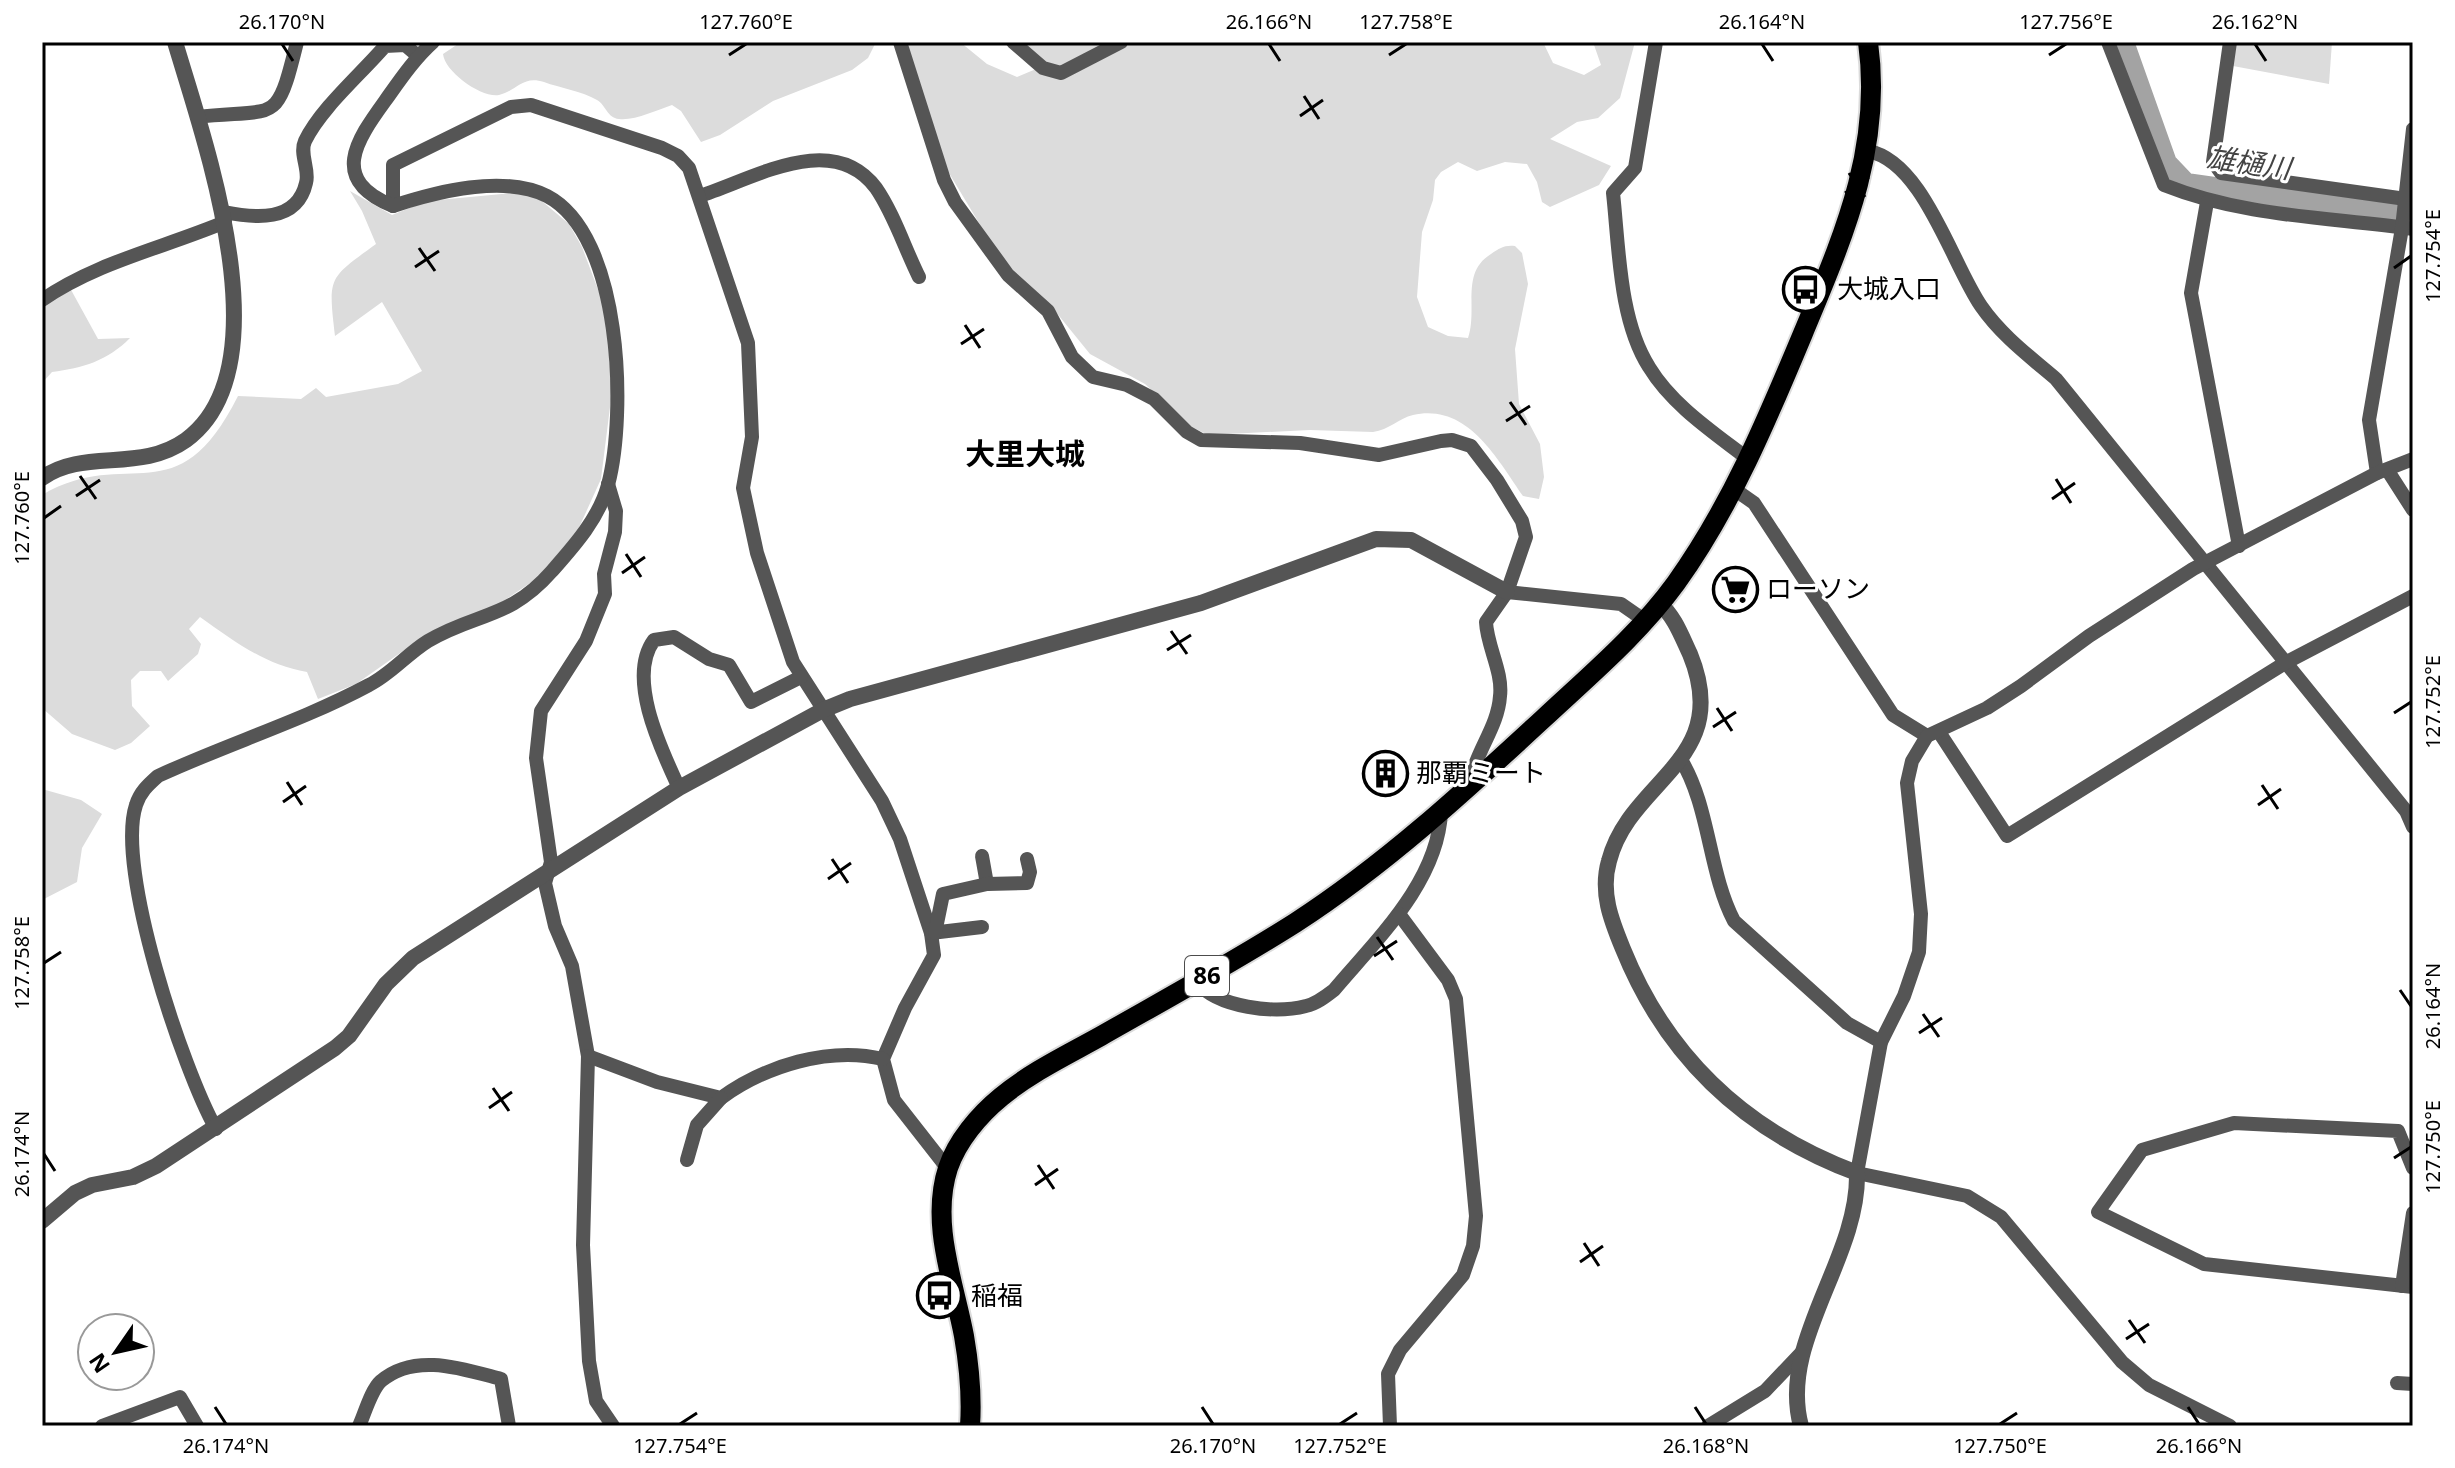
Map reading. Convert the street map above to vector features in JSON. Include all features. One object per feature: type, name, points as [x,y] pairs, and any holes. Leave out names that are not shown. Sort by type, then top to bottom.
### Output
[{"type":"main road","name":"86","points":[[970,1426],[964,1337],[946,1258],[943,1217],[948,1169],[982,1115],[1022,1081],[1197,982],[1359,879],[1441,812],[1583,682],[1659,603],[1696,553],[1734,489],[1845,231],[1868,151],[1872,71],[1868,42]]},
{"type":"street","points":[[42,478],[67,466],[138,460],[162,454],[188,438],[211,413],[229,368],[232,281],[224,217],[175,42]]},
{"type":"street","points":[[197,117],[256,112],[276,105],[285,95],[297,42]]},
{"type":"street","points":[[216,1129],[153,963],[131,842],[139,796],[158,776],[373,683],[427,642],[516,604],[534,590],[582,536],[608,484],[617,396],[616,345],[610,308],[586,239],[569,213],[547,196],[523,189],[485,187],[420,197],[393,206],[372,198],[360,181],[353,161],[356,141],[418,56],[433,42]]},
{"type":"street","points":[[900,42],[944,180],[955,202],[1008,275],[1048,311],[1072,357],[1093,377],[1127,385],[1154,399],[1187,432],[1201,440],[1300,443],[1379,455],[1441,441],[1452,440],[1471,446],[1522,521],[1526,537],[1507,592],[1486,622],[1501,692],[1498,713],[1475,761],[1470,785]]},
{"type":"street","points":[[1013,42],[1043,68],[1061,73],[1121,42]]},
{"type":"street","points":[[1656,42],[1635,168],[1613,193],[1625,303],[1648,366],[1684,409],[1748,459]]},
{"type":"street","points":[[2108,42],[2164,185],[2207,202],[2308,219],[2405,227]]},
{"type":"street","points":[[2230,42],[2213,162],[2221,173],[2406,202]]},
{"type":"street","points":[[42,300],[69,282],[224,217],[276,217],[295,205],[307,183],[303,144],[317,120],[385,46],[405,45],[418,56]]},
{"type":"street","points":[[393,206],[393,165],[511,107],[531,105],[605,127],[678,156],[689,168],[748,343],[752,437],[743,488],[748,523],[785,640],[801,677],[882,801],[900,839],[933,933],[934,955],[905,1008],[883,1059],[894,1100],[948,1169]]},
{"type":"street","points":[[2413,129],[2405,227],[2369,420],[2382,472],[2413,510]]},
{"type":"street","points":[[1868,151],[1884,154],[1908,180],[1930,208],[1983,308],[2004,333],[2056,379],[2406,811],[2413,827]]},
{"type":"street","points":[[699,196],[802,160],[833,161],[858,173],[875,188],[919,277]]},
{"type":"street","points":[[2207,202],[2191,293],[2239,546]]},
{"type":"street","points":[[1801,1426],[1797,1385],[1803,1351],[1847,1238],[1881,1042],[1904,996],[1919,952],[1921,914],[1907,783],[1912,761],[1933,734],[2021,686],[2127,611],[2204,564],[2413,459]]},
{"type":"street","points":[[608,484],[616,511],[615,532],[604,574],[605,594],[586,641],[546,702],[536,731],[536,758],[551,862],[547,893],[555,926],[572,966],[588,1056],[583,1245],[589,1361],[596,1401],[613,1426]]},
{"type":"street","points":[[1734,489],[1754,503],[1893,715],[1933,734],[2007,836],[2285,663],[2413,596]]},
{"type":"street","points":[[42,1221],[75,1193],[92,1185],[133,1177],[216,1129],[349,1036],[386,984],[413,958],[679,788],[823,710],[938,674],[1201,603],[1376,539],[1411,540],[1507,592],[1621,604],[1644,620]]},
{"type":"street","points":[[1659,603],[1678,627],[1702,689],[1699,726],[1680,758],[1625,829],[1608,864],[1605,898],[1633,975],[1662,1029],[1731,1102],[1780,1138],[1857,1173],[1967,1196],[2001,1217],[2122,1362],[2149,1385],[2230,1426]]},
{"type":"street","points":[[679,788],[656,736],[648,708],[645,657],[654,640],[674,637],[709,659],[729,665],[751,702],[801,677]]},
{"type":"street","points":[[1680,758],[1703,820],[1726,905],[1734,921],[1847,1023],[1881,1042]]},
{"type":"street","points":[[1197,982],[1207,992],[1255,1007],[1306,1006],[1334,990],[1399,914],[1436,844],[1441,812]]},
{"type":"street","points":[[982,856],[987,884]]},
{"type":"street","points":[[933,933],[943,894],[987,884],[1027,883],[1030,872],[1027,859]]},
{"type":"street","points":[[1390,1426],[1388,1374],[1400,1350],[1463,1275],[1473,1246],[1476,1216],[1456,999],[1448,980],[1399,914]]},
{"type":"street","points":[[933,933],[982,927]]},
{"type":"street","points":[[687,1160],[697,1125],[721,1098],[764,1073],[789,1065],[851,1054],[883,1059]]},
{"type":"street","points":[[588,1056],[657,1082],[721,1098]]},
{"type":"street","points":[[2413,1168],[2398,1131],[2234,1123],[2142,1150],[2098,1212],[2204,1264],[2408,1286],[2413,1213]]},
{"type":"street","points":[[1708,1426],[1724,1423],[1765,1391],[1803,1351]]},
{"type":"street","points":[[359,1426],[379,1383],[407,1366],[450,1366],[501,1379],[509,1426]]},
{"type":"street","points":[[2397,1383],[2413,1384]]},
{"type":"street","points":[[102,1426],[180,1397],[197,1426]]},
{"type":"shaded area","points":[[461,42],[876,42],[868,58],[852,70],[773,101],[720,135],[701,142],[681,111],[672,105],[638,117],[619,119],[591,97],[536,80],[499,95],[483,92],[457,76],[445,61],[443,54]]},
{"type":"shaded area","points":[[904,42],[960,42],[987,64],[1017,77],[1036,69],[1023,42],[1543,42],[1553,63],[1584,75],[1601,65],[1593,42],[1635,42],[1620,98],[1598,118],[1577,122],[1550,139],[1611,166],[1599,185],[1550,207],[1542,202],[1537,182],[1527,164],[1505,162],[1477,171],[1458,162],[1441,172],[1435,180],[1433,200],[1422,232],[1417,297],[1428,327],[1448,336],[1468,338],[1473,281],[1482,262],[1505,247],[1515,246],[1522,253],[1528,284],[1515,349],[1519,404],[1540,444],[1544,477],[1539,499],[1523,496],[1479,437],[1450,417],[1413,415],[1373,432],[1310,430],[1208,435],[1190,426],[1145,384],[1090,354],[1051,306],[1003,263],[937,153]]},
{"type":"shaded area","points":[[2236,42],[2332,42],[2329,84],[2233,66]]},
{"type":"shaded area","points":[[350,191],[392,215],[427,201],[512,193],[537,197],[569,224],[582,247],[605,308],[612,391],[601,479],[577,532],[536,579],[499,604],[430,632],[356,684],[318,699],[307,672],[264,658],[200,617],[189,629],[201,644],[198,654],[168,681],[161,671],[140,671],[131,680],[132,706],[150,726],[131,743],[115,750],[72,734],[42,708],[42,495],[73,481],[101,475],[172,468],[193,456],[215,433],[238,396],[301,399],[316,388],[326,397],[398,384],[422,371],[382,302],[335,336],[332,290],[335,281],[348,265],[376,244]]},
{"type":"shaded area","points":[[70,288],[98,339],[130,338],[103,358],[84,366],[52,372],[42,383],[42,305]]},
{"type":"shaded area","points":[[42,789],[81,800],[102,814],[82,848],[77,882],[42,900]]},
{"type":"waterway","name":"雄樋川","points":[[2123,42],[2166,163],[2186,184],[2413,216]]},
{"type":"place","name":"大城入口","points":[[1806,289]]},
{"type":"place","name":"ローソン","points":[[1735,589]]},
{"type":"place","name":"那覇ミート","points":[[1385,773]]},
{"type":"place","name":"稲福","points":[[940,1296]]},
{"type":"district","name":"大里大城","points":[[1025,455]]}]
